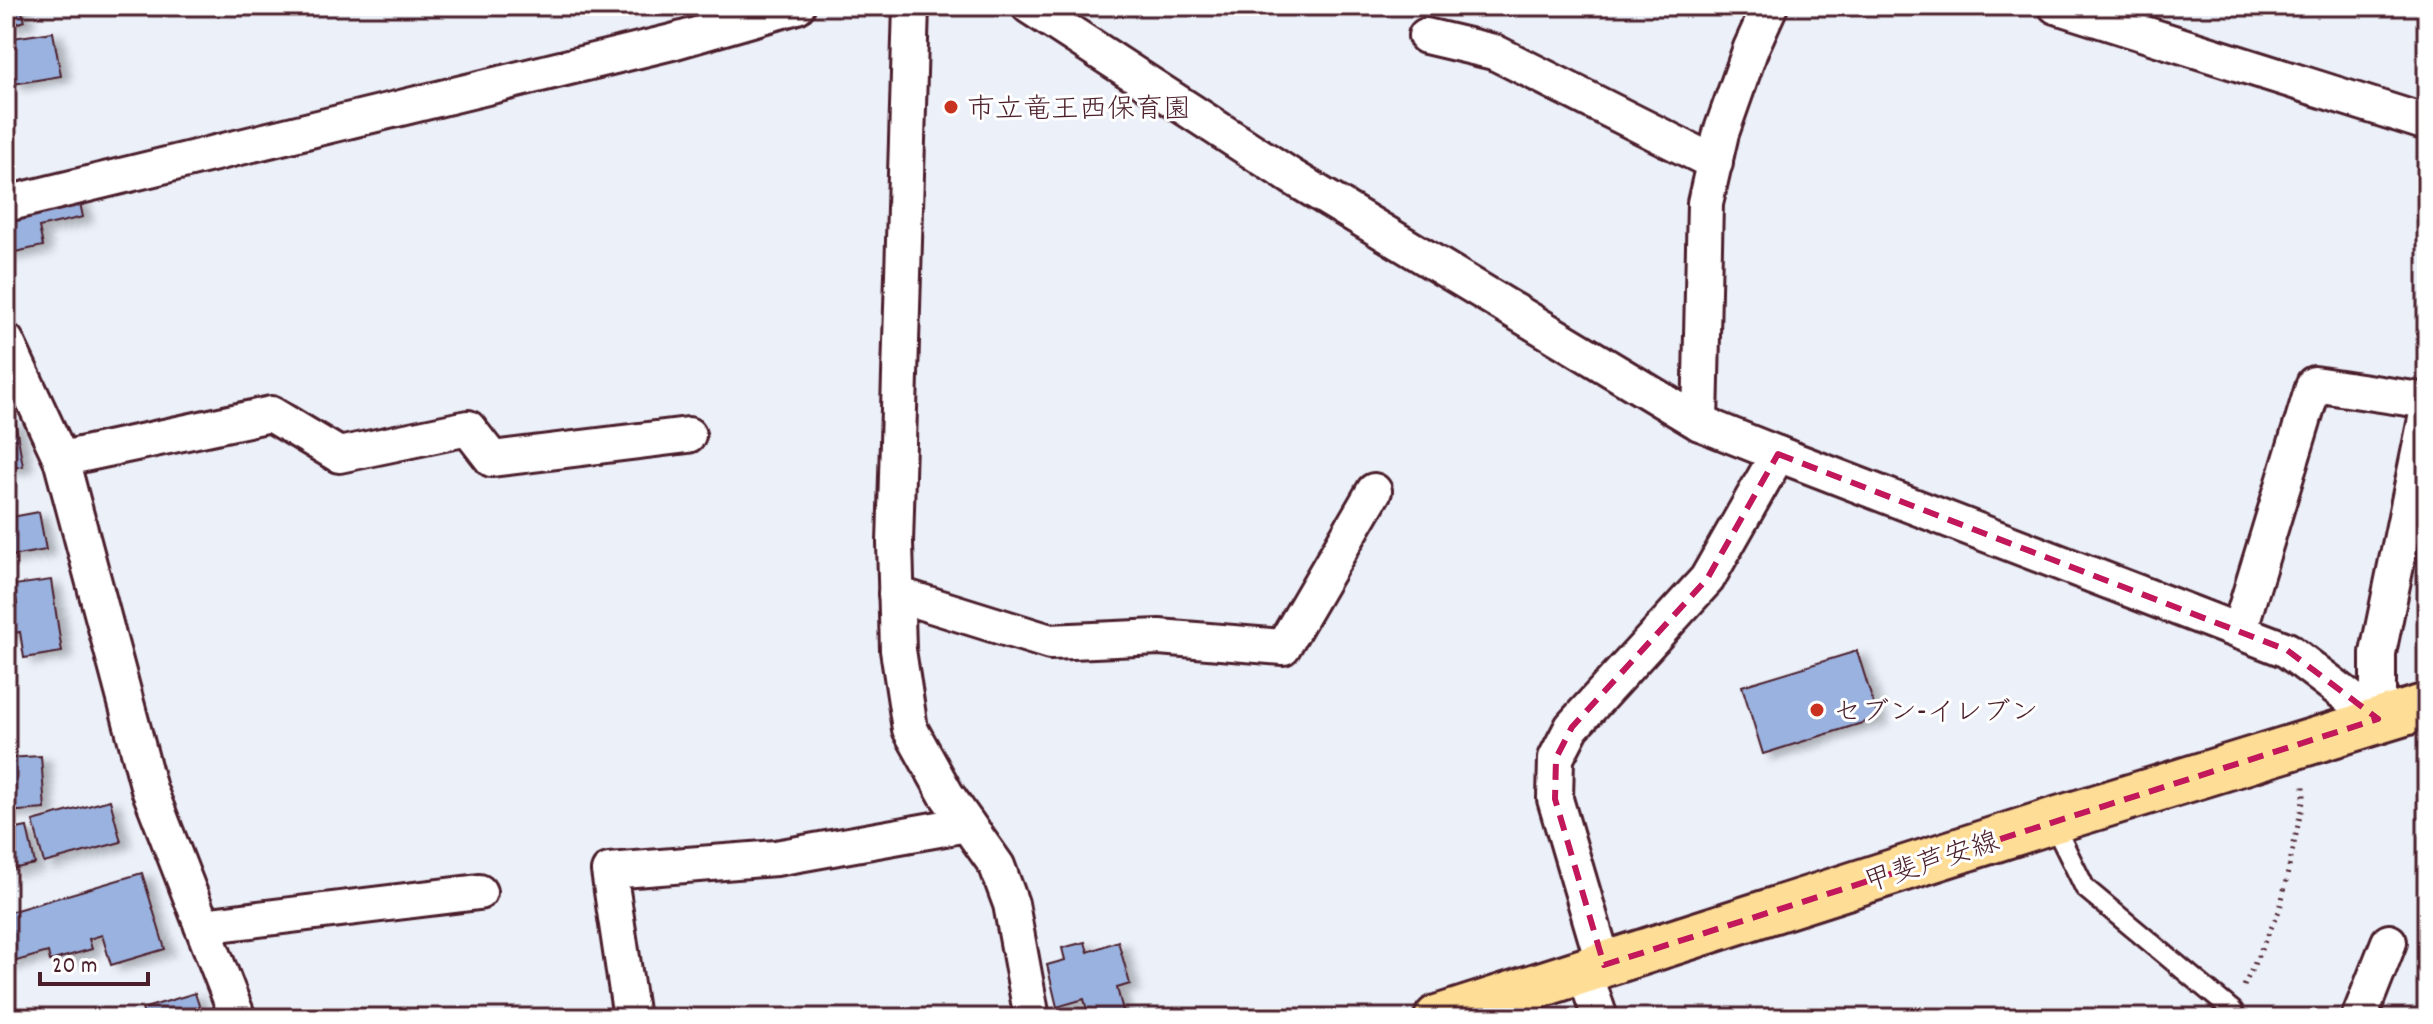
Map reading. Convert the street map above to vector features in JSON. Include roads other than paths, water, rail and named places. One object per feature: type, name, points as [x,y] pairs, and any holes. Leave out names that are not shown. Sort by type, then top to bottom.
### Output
[{"type":"main road","name":"甲斐芦安線","points":[[1437,1018],[2052,821],[2427,706]]},
{"type":"street","points":[[6,204],[672,42],[797,6]]},
{"type":"street","points":[[911,6],[895,543],[898,650],[910,729],[946,794],[997,866],[1011,904],[1030,1018]]},
{"type":"street","points":[[1029,6],[1292,177],[1700,423],[2287,650],[2378,719]]},
{"type":"street","points":[[1700,423],[1705,203],[1731,104],[1770,6]]},
{"type":"street","points":[[2056,6],[2427,123]]},
{"type":"street","points":[[1426,36],[1494,52],[1715,163]]},
{"type":"street","points":[[6,341],[61,459],[149,789],[238,1018]]},
{"type":"street","points":[[2239,631],[2314,384],[2427,401]]},
{"type":"street","points":[[61,459],[271,414],[339,455],[468,428],[492,459],[688,435]]},
{"type":"street","points":[[2378,719],[2378,653],[2427,414]]},
{"type":"street","points":[[1600,1018],[1594,968],[1555,799],[1556,758],[1572,727],[1707,579],[1778,454]]},
{"type":"street","points":[[896,594],[1050,642],[1159,637],[1283,647],[1374,491]]},
{"type":"street","points":[[631,1018],[609,871],[776,858],[967,824]]},
{"type":"street","points":[[202,926],[479,892]]},
{"type":"street","points":[[2363,1017],[2389,942]]},
{"type":"lane","points":[[2052,821],[2085,888],[2231,1014]]},
{"type":"place","name":"市立竜王西保育園","points":[[951,107]]},
{"type":"place","name":"セブン-イレブン","points":[[1817,710]]}]
